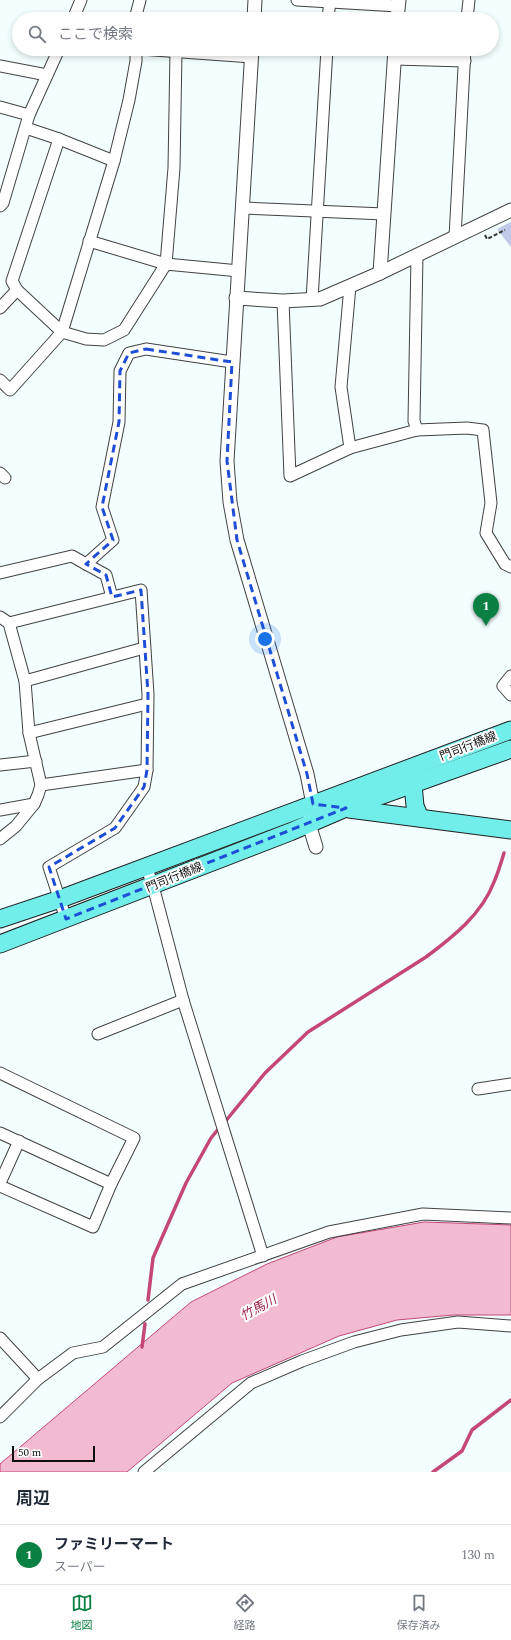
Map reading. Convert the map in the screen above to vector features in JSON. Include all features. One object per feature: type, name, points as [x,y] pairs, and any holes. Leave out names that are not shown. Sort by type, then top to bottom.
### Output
[{"type":"main road","name":"門司行橋線","points":[[0,919],[60,899],[511,730]]},
{"type":"main road","name":"門司行橋線","points":[[0,944],[153,886],[346,808],[511,749]]},
{"type":"main road","points":[[413,784],[414,806],[420,818]]},
{"type":"main road","name":"門司行橋線","points":[[313,804],[511,830]]},
{"type":"street","points":[[76,12],[82,0]]},
{"type":"street","points":[[137,12],[140,0]]},
{"type":"street","points":[[254,12],[255,0]]},
{"type":"street","points":[[297,0],[330,1],[398,8]]},
{"type":"street","points":[[468,12],[469,0]]},
{"type":"street","points":[[329,12],[330,1]]},
{"type":"street","points":[[0,206],[3,203],[29,115],[56,56]]},
{"type":"street","points":[[0,380],[10,390],[62,332],[114,161],[129,100],[136,56]]},
{"type":"street","points":[[59,139],[12,281],[17,290],[62,332],[86,339],[104,340],[124,330],[166,264],[174,168],[176,56]]},
{"type":"street","points":[[252,56],[232,362],[231,417],[227,460],[230,502],[237,540],[307,774],[313,804],[309,824],[316,847]]},
{"type":"street","points":[[312,300],[327,56]]},
{"type":"street","points":[[380,273],[395,56]]},
{"type":"street","points":[[415,56],[465,61]]},
{"type":"street","points":[[455,237],[465,56]]},
{"type":"street","points":[[0,66],[48,75]]},
{"type":"street","points":[[0,106],[29,115]]},
{"type":"street","points":[[26,128],[59,139],[114,161]]},
{"type":"street","points":[[243,208],[384,214]]},
{"type":"street","points":[[236,298],[283,301],[320,299],[380,273],[511,210]]},
{"type":"street","points":[[89,241],[166,264],[239,271]]},
{"type":"street","points":[[417,255],[414,421],[417,430]]},
{"type":"street","points":[[350,286],[341,388],[350,448]]},
{"type":"street","points":[[0,308],[17,290]]},
{"type":"street","points":[[283,301],[290,476],[350,448],[417,430],[467,428],[483,430],[492,504],[486,533],[505,564],[511,567]]},
{"type":"street","points":[[86,564],[112,540],[102,507],[119,422],[120,371],[129,354],[146,349],[232,362]]},
{"type":"street","points":[[0,573],[72,556],[106,575],[112,597]]},
{"type":"street","points":[[0,839],[16,826],[34,804],[41,785],[29,733],[25,681],[5,620],[141,590],[147,704],[147,770],[144,787],[115,828],[49,867],[66,919]]},
{"type":"street","points":[[25,681],[144,648]]},
{"type":"street","points":[[511,676],[502,686],[511,695]]},
{"type":"street","points":[[29,733],[147,704]]},
{"type":"street","points":[[0,765],[36,761]]},
{"type":"street","points":[[41,785],[147,770]]},
{"type":"street","points":[[0,810],[34,804]]},
{"type":"street","points":[[146,866],[153,886],[184,1000],[262,1256]]},
{"type":"street","points":[[98,1034],[184,1000]]},
{"type":"street","points":[[0,1073],[134,1138],[111,1184],[93,1227],[0,1184],[19,1141]]},
{"type":"street","points":[[478,1089],[511,1084]]},
{"type":"street","points":[[0,1133],[111,1184]]},
{"type":"street","points":[[0,1417],[38,1378],[73,1353],[103,1348],[182,1284],[329,1232],[423,1214],[511,1218]]},
{"type":"street","points":[[144,1472],[251,1383],[302,1361],[354,1342],[401,1330],[458,1322],[511,1326]]},
{"type":"street","points":[[0,1338],[38,1378]]},
{"type":"path","points":[[483,232],[487,239],[505,230]]},
{"type":"highlighted area","points":[[146,349],[232,362],[227,461],[237,540],[307,774],[313,804],[346,808],[66,919],[49,867],[115,828],[144,787],[147,770],[148,694],[141,590],[112,597],[106,575],[86,564],[113,540],[102,507],[119,422],[120,371],[129,353]]},
{"type":"shaded area","points":[[511,222],[511,247],[497,229]]},
{"type":"water","name":"竹馬川","points":[[424,1222],[511,1225],[511,1315],[453,1315],[397,1320],[339,1336],[232,1383],[127,1472],[0,1472],[0,1464],[191,1302],[267,1264],[337,1237]]},
{"type":"waterway","points":[[224,1123],[265,1073],[308,1032],[426,957],[466,924],[489,894],[504,853]]},
{"type":"waterway","points":[[148,1300],[153,1258],[186,1183],[211,1138],[220,1127]]},
{"type":"waterway","points":[[142,1347],[145,1324]]},
{"type":"waterway","points":[[433,1472],[462,1451],[472,1430],[511,1400]]},
{"type":"place","name":"ファミリーマート","points":[[486,626]]}]
